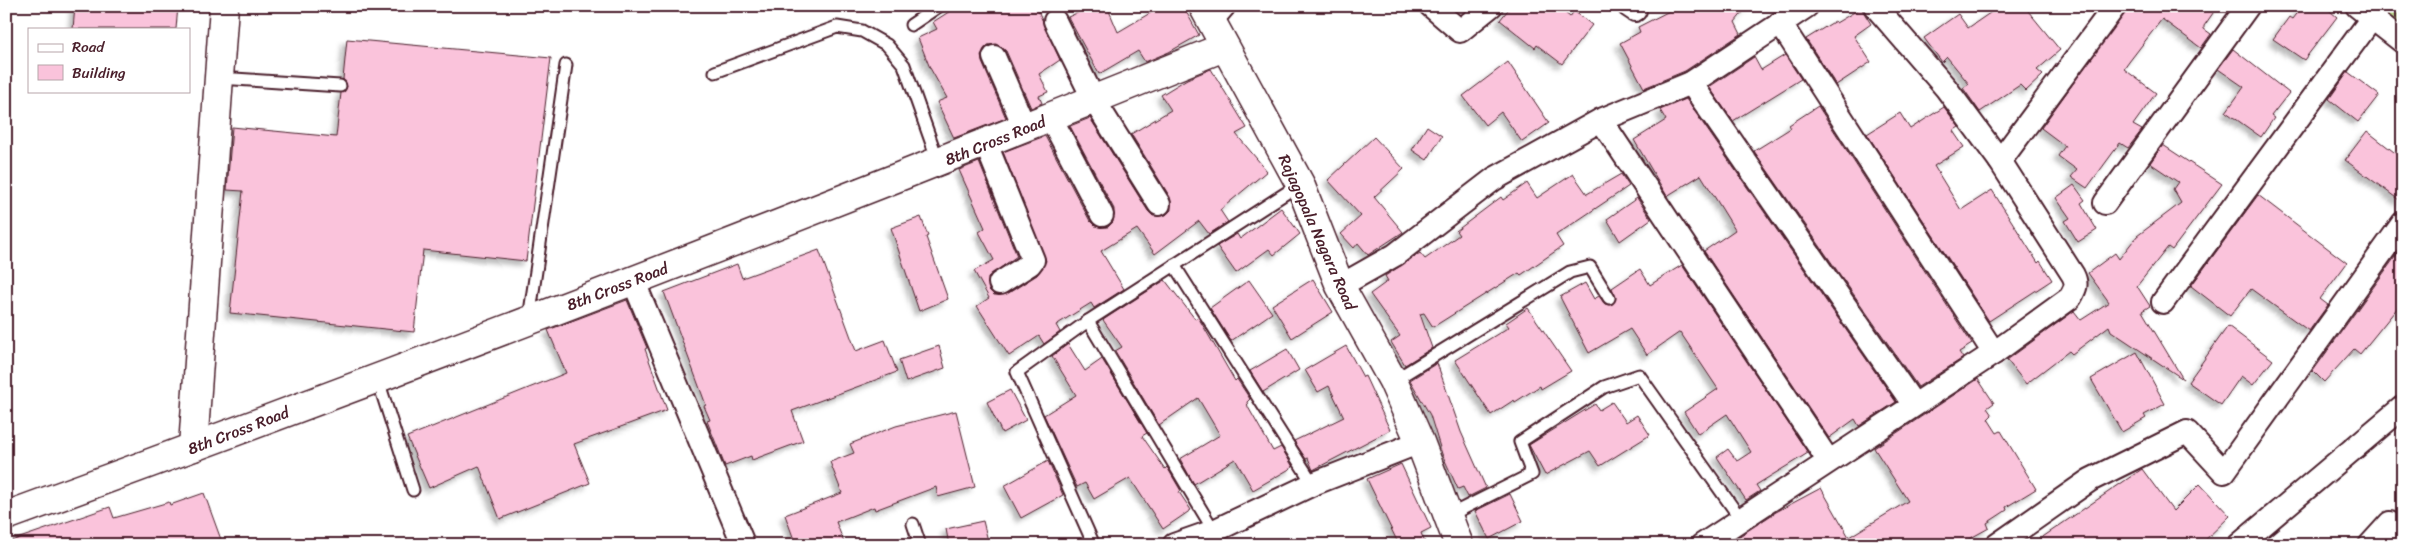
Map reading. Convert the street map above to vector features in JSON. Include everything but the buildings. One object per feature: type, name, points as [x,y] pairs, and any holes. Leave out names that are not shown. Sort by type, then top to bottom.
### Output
[{"type":"street","points":[[194,448],[224,6]]},
{"type":"street","points":[[1431,6],[1460,31],[1491,6]]},
{"type":"street","points":[[1702,545],[1828,460],[1994,353],[2070,298],[2077,282],[2000,161],[1946,88],[1875,6]]},
{"type":"street","points":[[2000,161],[2115,6]]},
{"type":"street","points":[[2106,203],[2248,6]]},
{"type":"street","name":"Rajagopala Nagara Road","points":[[1213,11],[1224,48],[1300,184],[1340,286],[1393,381],[1420,442],[1459,545]]},
{"type":"street","points":[[1340,286],[1395,255],[1494,178],[1601,120],[1691,83],[1795,12],[1994,353]]},
{"type":"street","points":[[2163,302],[2364,12],[2403,42]]},
{"type":"street","points":[[1054,20],[1094,100],[1159,204]]},
{"type":"street","name":"8th Cross Road","points":[[6,516],[194,448],[939,163],[1224,48]]},
{"type":"street","points":[[994,57],[1025,128]]},
{"type":"street","points":[[1691,83],[1914,405]]},
{"type":"street","points":[[1051,118],[1102,215]]},
{"type":"street","points":[[1601,120],[1828,460]]},
{"type":"street","points":[[986,144],[1033,260],[1030,264],[1000,283]]},
{"type":"street","points":[[1997,545],[2090,480],[2187,432],[2224,472],[2403,223]]},
{"type":"street","points":[[633,280],[742,541]]},
{"type":"street","points":[[2239,545],[2403,407]]},
{"type":"street","points":[[1177,544],[1214,530],[1313,484],[1420,442]]},
{"type":"street","points":[[2370,545],[2390,523],[2403,536]]},
{"type":"lane","points":[[911,25],[940,6]]},
{"type":"lane","points":[[715,72],[837,27],[862,31],[888,45],[904,64],[939,163]]},
{"type":"lane","points":[[530,319],[566,66]]},
{"type":"lane","points":[[219,78],[340,86]]},
{"type":"lane","points":[[1094,545],[1017,372],[1088,320],[1300,184]]},
{"type":"lane","points":[[1174,265],[1313,484]]},
{"type":"lane","points":[[1393,381],[1570,272],[1590,267],[1609,298]]},
{"type":"lane","points":[[1088,320],[1214,530]]},
{"type":"lane","points":[[1448,516],[1532,474],[1520,442],[1604,387],[1639,375],[1740,518]]},
{"type":"lane","points":[[377,377],[413,490]]},
{"type":"lane","points":[[912,524],[920,545]]},
{"type":"green space","points":[[2375,6],[2403,6],[2403,28]]}]
